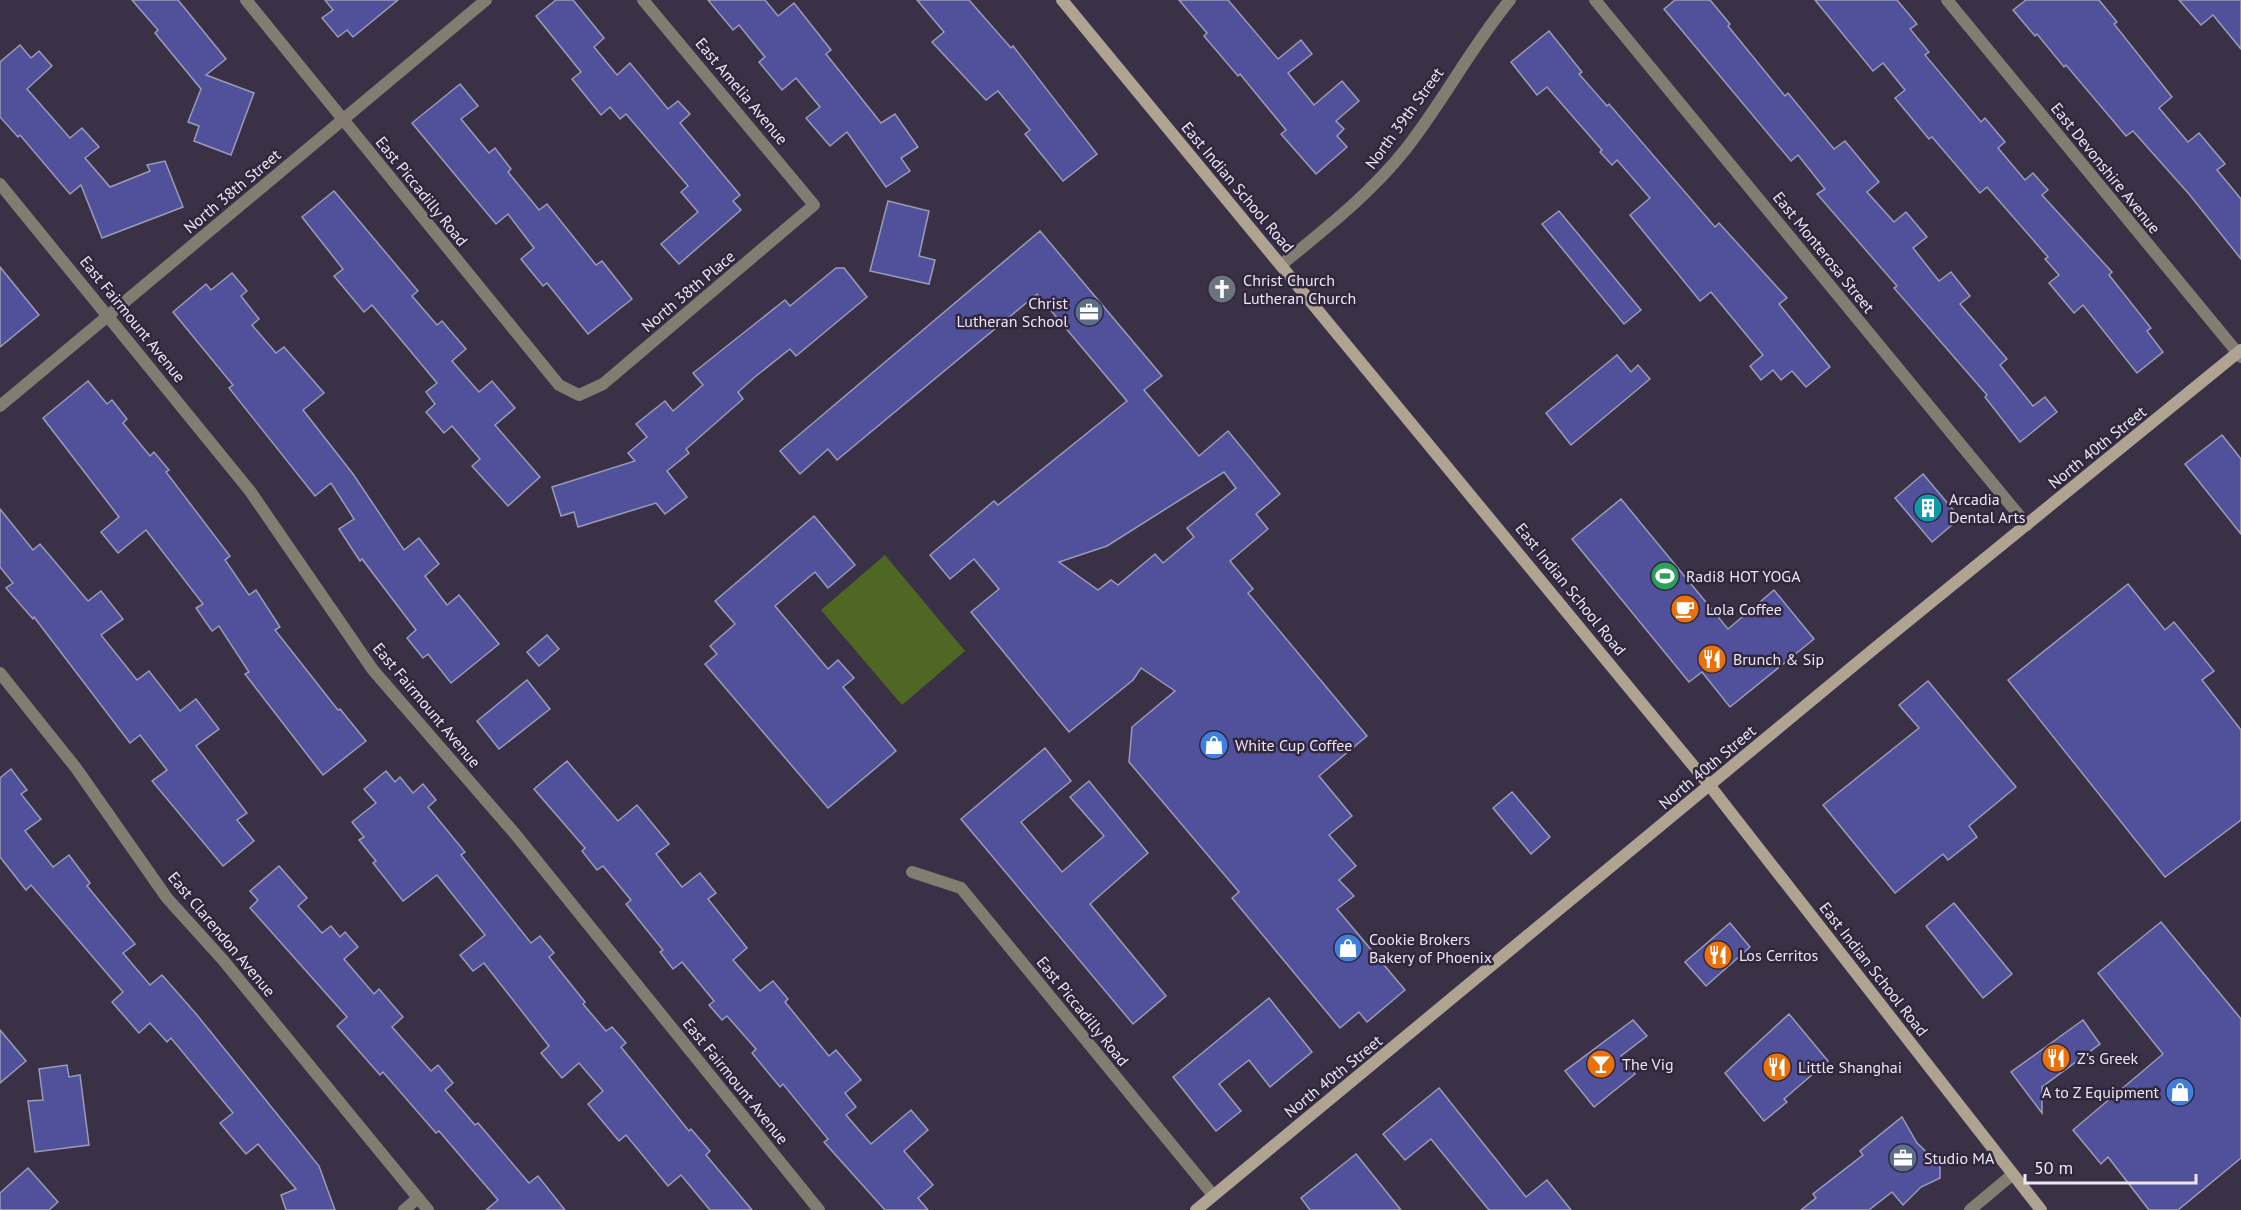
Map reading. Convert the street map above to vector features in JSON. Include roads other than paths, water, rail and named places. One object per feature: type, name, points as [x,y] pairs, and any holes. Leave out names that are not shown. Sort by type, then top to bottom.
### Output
[{"type":"main road","name":"East Indian School Road","points":[[1062,0],[1710,786],[2041,1210]]},
{"type":"main road","name":"North 40th Street","points":[[1196,1210],[2027,525],[2240,354]]},
{"type":"street","name":"East Piccadilly Road","points":[[246,0],[559,385],[579,396]]},
{"type":"street","name":"North 38th Street","points":[[0,406],[486,0]]},
{"type":"street","name":"East Amelia Avenue","points":[[643,0],[814,204]]},
{"type":"street","name":"North 39th Street","points":[[1281,265],[1377,183],[1406,148],[1481,34],[1510,0]]},
{"type":"street","name":"East Monterosa Street","points":[[1595,0],[2027,525]]},
{"type":"street","name":"East Devonshire Avenue","points":[[1947,0],[2240,354]]},
{"type":"street","name":"East Fairmount Avenue","points":[[0,184],[109,315],[250,491],[373,670],[516,835],[819,1210]]},
{"type":"street","name":"North 38th Place","points":[[579,396],[603,384],[814,204]]},
{"type":"street","name":"East Clarendon Avenue","points":[[0,673],[76,768],[167,898],[223,960],[428,1210]]},
{"type":"street","name":"East Piccadilly Road","points":[[912,872],[961,888],[1213,1195]]},
{"type":"street","points":[[1970,1210],[2013,1174]]},
{"type":"street","points":[[405,1210],[418,1198]]},
{"type":"place","name":"Christ Church Lutheran Church","points":[[1222,289]]},
{"type":"place","name":"Christ Lutheran School","points":[[1089,312]]},
{"type":"place","name":"Arcadia Dental Arts","points":[[1928,508]]},
{"type":"place","name":"Radi8 HOT YOGA","points":[[1665,576]]},
{"type":"place","name":"Lola Coffee","points":[[1685,609]]},
{"type":"place","name":"Brunch & Sip","points":[[1712,659]]},
{"type":"place","name":"White Cup Coffee","points":[[1214,745]]},
{"type":"place","name":"Cookie Brokers Bakery of Phoenix","points":[[1348,948]]},
{"type":"place","name":"Los Cerritos","points":[[1718,955]]},
{"type":"place","name":"Z's Greek","points":[[2056,1058]]},
{"type":"place","name":"The Vig","points":[[1601,1064]]},
{"type":"place","name":"Little Shanghai","points":[[1777,1067]]},
{"type":"place","name":"A to Z Equipment","points":[[2180,1092]]},
{"type":"place","name":"Studio MA","points":[[1903,1158]]}]
